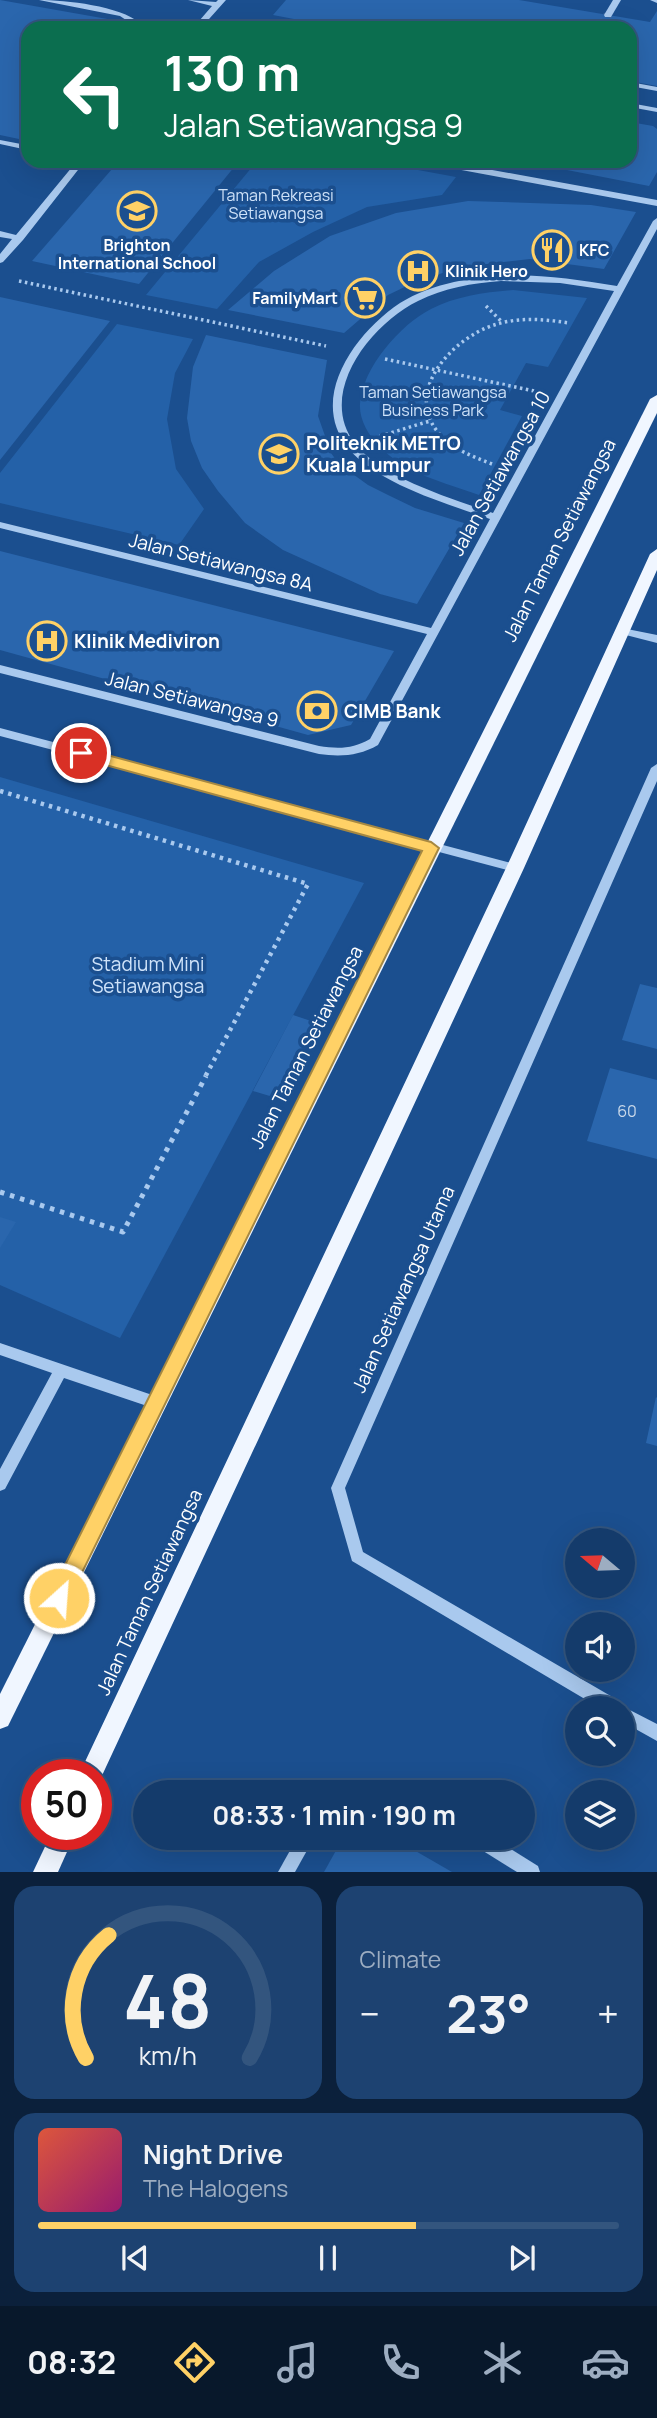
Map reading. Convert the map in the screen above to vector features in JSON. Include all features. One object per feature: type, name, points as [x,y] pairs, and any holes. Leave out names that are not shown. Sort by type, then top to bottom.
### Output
[{"type":"main road","name":"Jalan Taman Setiawangsa","points":[[0,1718],[431,848],[657,399]]},
{"type":"main road","name":"Jalan Taman Setiawangsa","points":[[98,1759],[514,868],[657,554]]},
{"type":"main road","points":[[45,1872],[55,1850]]},
{"type":"street","points":[[43,0],[122,14],[133,21]]},
{"type":"street","points":[[192,0],[220,2]]},
{"type":"street","points":[[608,15],[617,0]]},
{"type":"street","points":[[206,21],[220,2]]},
{"type":"street","points":[[637,85],[657,89]]},
{"type":"street","points":[[637,106],[657,110]]},
{"type":"street","points":[[0,142],[21,147]]},
{"type":"street","points":[[0,260],[75,168]]},
{"type":"street","points":[[467,168],[657,203]]},
{"type":"street","name":"Jalan Setiawangsa 10","points":[[374,742],[657,221]]},
{"type":"street","points":[[0,234],[20,238]]},
{"type":"street","points":[[496,517],[391,475],[353,448],[344,435],[336,411],[338,391],[357,353],[372,334],[403,305],[429,292],[459,283],[522,277],[575,281],[620,289]]},
{"type":"street","name":"Jalan Setiawangsa 8A","points":[[0,525],[434,632]]},
{"type":"street","points":[[622,631],[657,639]]},
{"type":"street","name":"Jalan Setiawangsa 9","points":[[0,669],[319,750],[362,751],[374,742]]},
{"type":"street","points":[[0,732],[514,868]]},
{"type":"street","name":"Jalan Setiawangsa Utama","points":[[595,1696],[357,1556],[338,1488],[657,768]]},
{"type":"street","points":[[0,1349],[156,1403]]},
{"type":"street","points":[[0,1484],[61,1370]]},
{"type":"street","points":[[635,1720],[657,1733]]},
{"type":"street","points":[[286,1872],[299,1850]]},
{"type":"street","points":[[497,1850],[533,1872]]},
{"type":"path","points":[[15,280],[562,397]]},
{"type":"path","points":[[503,468],[452,446],[430,421],[425,403],[436,370],[448,353],[484,328],[528,319],[570,323]]},
{"type":"path","points":[[376,437],[430,421]]},
{"type":"path","points":[[0,791],[308,884],[123,1232],[0,1192]]},
{"type":"green space","name":"Taman Rekreasi Setiawangsa","points":[[251,168],[407,168],[456,177],[442,195],[367,207],[313,232],[259,262],[217,309],[146,295]]},
{"type":"green space","name":"Taman Setiawangsa Business Park","points":[[513,290],[587,298],[548,367],[526,363],[500,410],[522,416],[479,495],[426,476],[389,455],[375,442],[363,421],[360,404],[362,390],[375,362],[385,349],[419,316],[461,298]]},
{"type":"green space","points":[[117,324],[193,339],[175,373],[167,419],[176,469],[204,509],[179,545],[0,503],[0,473]]},
{"type":"green space","name":"Stadium Mini Setiawangsa","points":[[0,777],[364,883],[120,1338],[0,1285]]},
{"type":"building","points":[[0,0],[119,21],[21,21],[21,137],[19,139],[0,135]]},
{"type":"building","points":[[286,0],[519,0],[650,22],[657,11],[657,86],[637,82],[637,21],[304,21],[273,15]]},
{"type":"building","points":[[637,123],[653,126],[657,129],[657,172],[649,186],[557,168],[637,168]]},
{"type":"building","name":"Brighton International School","points":[[113,168],[233,168],[139,284],[32,261]]},
{"type":"building","points":[[468,201],[591,205],[636,212],[604,269],[530,259],[461,267],[415,282],[388,295],[344,333],[228,310],[274,271],[330,236],[396,213]]},
{"type":"building","points":[[0,297],[110,321],[0,460]]},
{"type":"building","points":[[206,335],[327,360],[318,416],[331,453],[339,464],[368,485],[415,508],[464,523],[417,604],[380,594],[283,550],[245,523],[218,491],[202,468],[191,441],[187,418],[193,367]]},
{"type":"building","points":[[0,551],[394,651],[351,725],[308,735],[0,650]]},
{"type":"building","points":[[640,984],[657,988],[657,1049],[622,1040]]},
{"type":"building","points":[[293,1015],[323,1025],[283,1100],[253,1091]]},
{"type":"building","points":[[610,1068],[657,1080],[657,1159],[587,1141]]},
{"type":"building","points":[[0,1217],[16,1222],[0,1248]]},
{"type":"building","points":[[657,1398],[657,1446],[646,1443]]},
{"type":"building","points":[[336,1850],[414,1850],[452,1872],[324,1872]]},
{"type":"tunnel","points":[[604,21],[608,15]]},
{"type":"place","name":"Brighton International School","points":[[137,211]]},
{"type":"place","name":"KFC","points":[[552,250]]},
{"type":"place","name":"Klinik Hero","points":[[418,271]]},
{"type":"place","name":"FamilyMart","points":[[365,298]]},
{"type":"place","name":"Politeknik METrO Kuala Lumpur","points":[[279,454]]},
{"type":"place","name":"Klinik Mediviron","points":[[47,641]]},
{"type":"place","name":"CIMB Bank","points":[[317,711]]},
{"type":"route","points":[[59,1598],[431,848],[81,753]]}]
